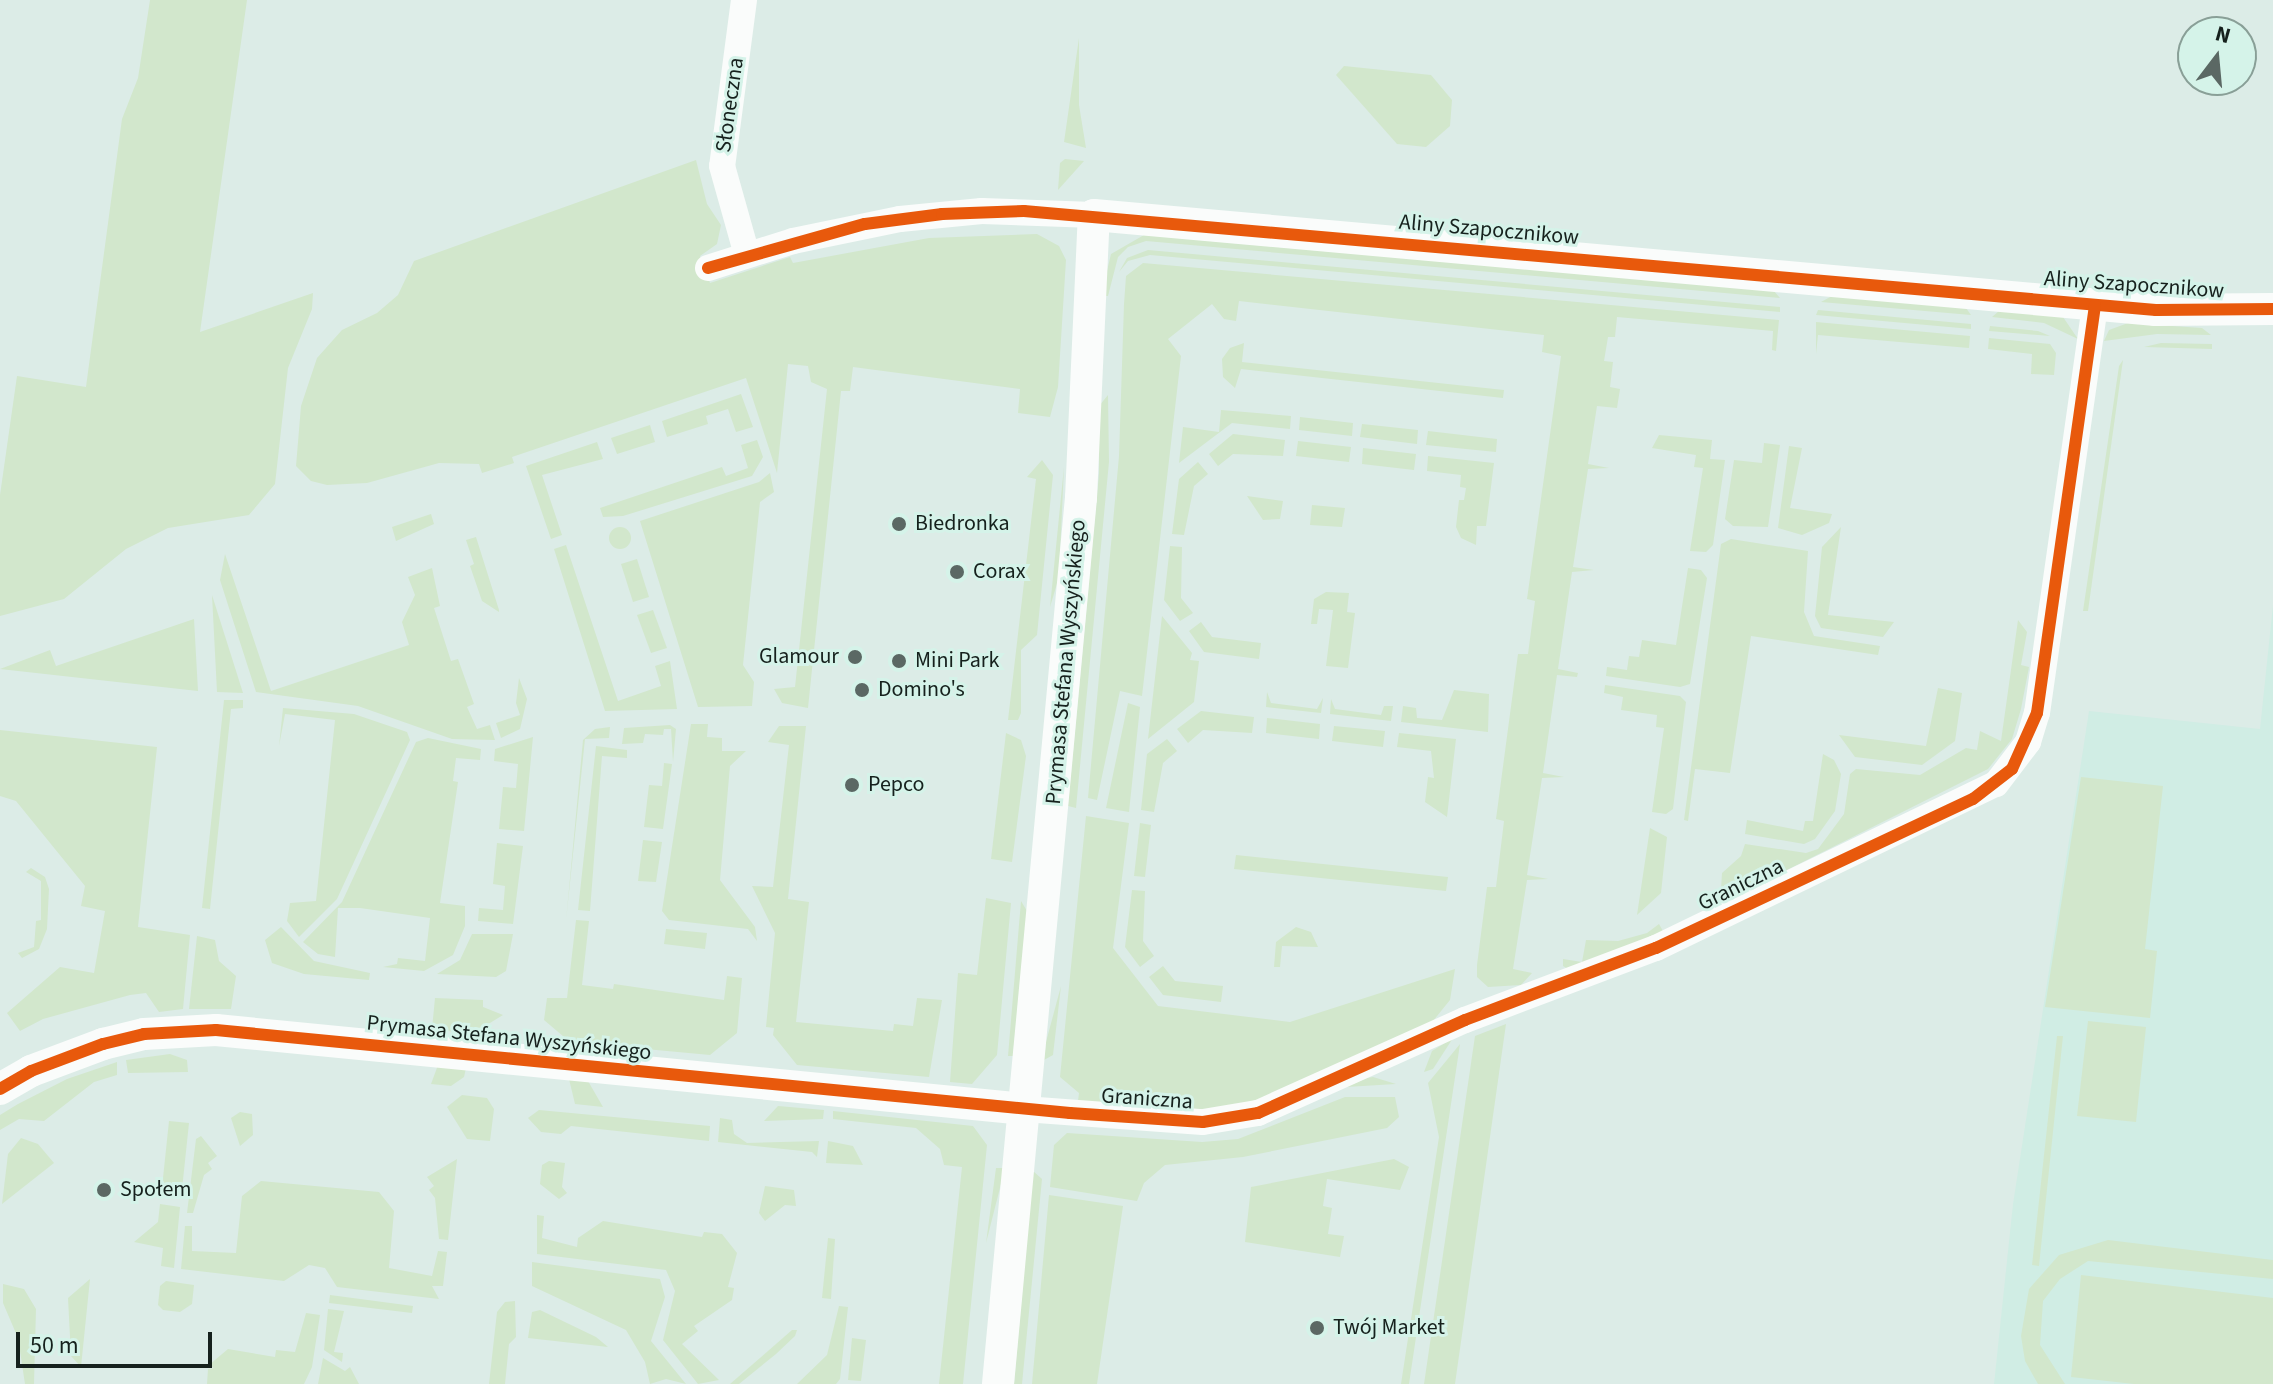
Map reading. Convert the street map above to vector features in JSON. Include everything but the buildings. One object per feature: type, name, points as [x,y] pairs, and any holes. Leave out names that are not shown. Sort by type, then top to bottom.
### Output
[{"type":"street","name":"Słoneczna","points":[[744,0],[722,166],[747,255]]},
{"type":"street","name":"Aliny Szapocznikow","points":[[708,268],[842,229],[942,214],[1094,215],[2095,305],[2194,312],[2273,309]]},
{"type":"street","name":"Prymasa Stefana Wyszyńskiego","points":[[998,1384],[1084,467],[1085,347],[1094,215]]},
{"type":"street","name":"Graniczna","points":[[1024,1109],[1191,1122],[1258,1113],[1465,1020],[1656,948],[1996,784],[2028,742],[2037,713],[2095,305]]},
{"type":"street","name":"Prymasa Stefana Wyszyńskiego","points":[[0,1089],[31,1071],[103,1044],[144,1034],[216,1030],[1024,1109]]},
{"type":"shaded area","points":[[150,0],[247,0],[200,332],[313,293],[312,309],[288,368],[275,484],[249,515],[168,528],[126,549],[64,599],[0,616],[0,495],[17,376],[86,387],[122,119],[138,78]]},
{"type":"shaded area","points":[[1079,38],[1079,105],[1086,148],[1064,142]]},
{"type":"shaded area","points":[[1344,66],[1431,75],[1452,100],[1450,126],[1426,147],[1397,144],[1336,75]]},
{"type":"shaded area","points":[[1065,159],[1084,161],[1058,190],[1060,163]]},
{"type":"shaded area","points":[[696,160],[707,204],[721,225],[717,244],[700,256],[710,283],[790,257],[793,263],[929,238],[1037,234],[1059,246],[1066,260],[1058,387],[1050,417],[1018,413],[1020,389],[853,367],[850,391],[841,391],[808,708],[782,703],[774,689],[795,687],[827,389],[811,382],[808,366],[788,364],[777,473],[746,378],[512,457],[514,463],[482,473],[479,464],[439,463],[367,483],[327,485],[311,481],[296,466],[301,406],[317,358],[342,330],[377,313],[398,295],[414,261]]},
{"type":"shaded area","points":[[1144,235],[1774,291],[1780,298],[1146,241],[1128,247],[1118,257],[1108,296],[1101,296],[1111,254]]},
{"type":"shaded area","points":[[1148,250],[1780,307],[1780,312],[1150,255],[1128,261],[1119,272],[1127,258]]},
{"type":"shaded area","points":[[1143,263],[1779,320],[1776,351],[1772,350],[1773,331],[1617,317],[1615,337],[1608,337],[1604,361],[1613,362],[1610,387],[1620,389],[1617,408],[1597,406],[1588,464],[1609,468],[1588,469],[1573,567],[1594,570],[1572,572],[1558,669],[1578,673],[1577,677],[1557,675],[1543,773],[1564,777],[1542,778],[1527,875],[1548,879],[1527,880],[1513,969],[1532,973],[1521,985],[1488,987],[1477,977],[1477,965],[1487,887],[1496,887],[1504,821],[1496,819],[1518,654],[1528,654],[1535,601],[1527,599],[1561,356],[1542,352],[1544,335],[1239,301],[1236,321],[1224,319],[1212,304],[1168,339],[1181,356],[1142,696],[1120,691],[1097,800],[1088,798],[1119,456],[1126,276]]},
{"type":"shaded area","points":[[1832,296],[1966,308],[1971,315],[1821,302]]},
{"type":"shaded area","points":[[1818,310],[1971,324],[1971,329],[1816,315]]},
{"type":"shaded area","points":[[1999,311],[2063,317],[2078,339],[2044,323],[1992,317]]},
{"type":"shaded area","points":[[1816,322],[1970,336],[1969,348],[1818,335],[1816,354]]},
{"type":"shaded area","points":[[2128,323],[2202,328],[2211,335],[2157,334],[2104,341],[2109,330]]},
{"type":"shaded area","points":[[1990,326],[2038,331],[2050,336],[1989,331]]},
{"type":"shaded area","points":[[1989,338],[2050,344],[2056,353],[2054,375],[2031,374],[2032,354],[1988,349]]},
{"type":"shaded area","points":[[1244,343],[1242,362],[1504,390],[1503,398],[1241,369],[1235,388],[1223,377],[1222,359],[1230,348]]},
{"type":"shaded area","points":[[2161,343],[2212,344],[2212,349],[2144,347]]},
{"type":"shaded area","points":[[2123,360],[2088,611],[2083,611],[2119,366]]},
{"type":"shaded area","points":[[741,394],[753,427],[736,432],[728,409],[706,416],[708,424],[667,437],[662,421]]},
{"type":"shaded area","points":[[1108,395],[1109,462],[1076,808],[1068,806],[1099,474],[1099,406]]},
{"type":"shaded area","points":[[1221,410],[1291,416],[1290,429],[1232,423],[1179,463],[1183,427],[1219,432]]},
{"type":"shaded area","points":[[1300,417],[1353,423],[1352,436],[1299,430]]},
{"type":"shaded area","points":[[1362,424],[1418,430],[1417,444],[1360,437]]},
{"type":"shaded area","points":[[650,425],[655,442],[617,454],[611,438]]},
{"type":"shaded area","points":[[1428,431],[1497,439],[1496,452],[1426,445]]},
{"type":"shaded area","points":[[1233,434],[1285,440],[1283,456],[1233,454],[1218,466],[1209,454]]},
{"type":"shaded area","points":[[1659,435],[1712,440],[1710,459],[1725,460],[1713,545],[1706,552],[1690,551],[1703,468],[1694,467],[1696,455],[1652,448]]},
{"type":"shaded area","points":[[757,440],[763,457],[752,476],[623,516],[603,517],[600,508],[722,467],[726,476],[748,468],[741,445]]},
{"type":"shaded area","points":[[1298,441],[1351,447],[1349,462],[1296,456]]},
{"type":"shaded area","points":[[597,442],[603,459],[542,475],[562,535],[551,539],[526,466]]},
{"type":"shaded area","points":[[1764,443],[1780,445],[1768,527],[1733,526],[1725,519],[1734,460],[1762,463]]},
{"type":"shaded area","points":[[1789,446],[1802,448],[1790,508],[1832,514],[1829,523],[1802,535],[1778,528]]},
{"type":"shaded area","points":[[1363,448],[1416,454],[1414,470],[1362,464]]},
{"type":"shaded area","points":[[1428,456],[1494,463],[1486,526],[1477,526],[1476,545],[1461,538],[1456,527],[1459,500],[1464,500],[1466,488],[1460,487],[1461,475],[1427,471]]},
{"type":"shaded area","points":[[1042,460],[1053,475],[1037,635],[1021,650],[1021,713],[1018,720],[1008,720],[1036,479],[1027,477]]},
{"type":"shaded area","points":[[1198,462],[1208,474],[1194,486],[1184,535],[1172,534],[1179,479]]},
{"type":"shaded area","points":[[1064,467],[1059,577],[1050,607]]},
{"type":"shaded area","points":[[770,473],[774,492],[760,502],[743,665],[754,682],[752,706],[698,707],[640,521],[759,482]]},
{"type":"shaded area","points":[[1247,496],[1283,501],[1280,519],[1263,520]]},
{"type":"shaded area","points":[[1312,505],[1345,508],[1342,527],[1310,525]]},
{"type":"shaded area","points":[[431,514],[434,524],[396,541],[392,527]]},
{"type":"shaded area","points":[[620,527],[628,530],[631,538],[628,546],[620,549],[612,546],[609,538],[612,530]]},
{"type":"shaded area","points":[[1841,527],[1828,615],[1894,622],[1883,637],[1821,628],[1815,616],[1822,547]]},
{"type":"shaded area","points":[[476,537],[499,612],[482,601],[470,566],[474,564],[466,540]]},
{"type":"shaded area","points":[[1731,539],[1808,551],[1804,612],[1814,636],[1880,646],[1878,655],[1751,636],[1730,773],[1695,769],[1688,821],[1684,820],[1721,544]]},
{"type":"shaded area","points":[[566,545],[618,701],[661,686],[655,666],[670,661],[677,709],[605,711],[554,549]]},
{"type":"shaded area","points":[[1170,546],[1182,547],[1181,598],[1193,613],[1180,621],[1164,600]]},
{"type":"shaded area","points":[[225,554],[271,691],[409,645],[402,622],[415,595],[408,577],[432,568],[440,606],[434,608],[451,661],[458,659],[474,704],[467,707],[477,729],[490,725],[495,740],[452,739],[358,706],[256,692],[220,580]]},
{"type":"shaded area","points":[[637,559],[649,597],[633,602],[621,564]]},
{"type":"shaded area","points":[[1688,568],[1701,570],[1707,578],[1690,684],[1680,687],[1606,676],[1607,667],[1627,670],[1629,656],[1639,657],[1642,640],[1676,645]]},
{"type":"shaded area","points":[[1326,592],[1349,593],[1347,612],[1355,613],[1348,668],[1326,666],[1333,610],[1319,609],[1317,624],[1311,624],[1314,599]]},
{"type":"shaded area","points":[[212,595],[243,693],[217,692]]},
{"type":"shaded area","points":[[2273,605],[2273,1384],[1994,1384],[2013,1204],[2089,711],[2260,729]]},
{"type":"shaded area","points":[[653,610],[667,648],[651,653],[637,615]]},
{"type":"shaded area","points":[[1162,616],[1192,653],[1190,660],[1199,661],[1194,702],[1148,739]]},
{"type":"shaded area","points":[[194,619],[198,691],[0,669],[50,650],[56,666]]},
{"type":"shaded area","points":[[2018,620],[2027,632],[2021,665],[2029,667],[2021,709],[2012,739],[1988,769],[1745,891],[1721,889],[1722,873],[1741,856],[1745,844],[1806,853],[1818,849],[1844,814],[1850,774],[1856,769],[1920,775],[1966,748],[1977,750],[1980,731],[2001,741]]},
{"type":"shaded area","points":[[1201,622],[1212,637],[1261,643],[1259,659],[1204,652],[1189,631]]},
{"type":"shaded area","points":[[519,678],[527,699],[520,729],[501,738],[496,723],[520,715],[516,703]]},
{"type":"shaded area","points":[[1605,685],[1680,696],[1686,702],[1673,809],[1666,814],[1652,812],[1664,728],[1656,727],[1657,715],[1621,710],[1623,697],[1604,693]]},
{"type":"shaded area","points":[[1938,688],[1962,693],[1955,741],[1922,765],[1855,757],[1839,735],[1926,746]]},
{"type":"shaded area","points":[[1454,690],[1489,694],[1488,732],[1401,722],[1403,706],[1416,708],[1417,718],[1442,720]]},
{"type":"shaded area","points":[[1267,692],[1271,703],[1317,709],[1323,698],[1321,713],[1266,707]]},
{"type":"shaded area","points":[[1331,699],[1335,709],[1381,715],[1384,706],[1393,706],[1391,721],[1330,714]]},
{"type":"shaded area","points":[[224,700],[243,700],[243,708],[231,709],[210,909],[202,908]]},
{"type":"shaded area","points":[[1128,703],[1140,707],[1129,812],[1106,808]]},
{"type":"shaded area","points":[[283,708],[354,714],[407,732],[410,740],[337,899],[299,937],[287,921],[290,903],[316,901],[335,720],[285,714],[279,746]]},
{"type":"shaded area","points":[[1201,711],[1254,717],[1252,733],[1203,730],[1188,743],[1177,729]]},
{"type":"shaded area","points":[[1267,718],[1320,724],[1319,739],[1266,733]]},
{"type":"shaded area","points":[[691,724],[708,724],[707,737],[722,738],[722,751],[746,751],[730,766],[720,880],[755,927],[757,941],[748,929],[669,920],[662,911]]},
{"type":"shaded area","points":[[670,725],[676,729],[673,762],[671,729],[664,729],[663,735],[645,734],[643,743],[622,744],[624,728]]},
{"type":"shaded area","points":[[779,726],[806,726],[788,899],[809,902],[796,1022],[893,1031],[894,1024],[913,1026],[917,998],[942,1000],[929,1077],[797,1065],[773,1035],[774,1028],[766,1027],[775,933],[752,886],[773,887],[789,745],[768,742]]},
{"type":"shaded area","points":[[1334,726],[1385,731],[1383,747],[1332,741]]},
{"type":"shaded area","points":[[610,727],[609,738],[585,739],[566,921],[583,740],[595,729]]},
{"type":"shaded area","points":[[0,730],[157,747],[138,927],[190,935],[183,1009],[159,1012],[146,993],[130,995],[43,1019],[20,1031],[7,1013],[60,967],[94,973],[105,911],[81,906],[85,886],[16,801],[0,796]]},
{"type":"shaded area","points":[[1006,733],[1021,740],[1026,756],[1012,862],[991,859]]},
{"type":"shaded area","points":[[1399,733],[1456,739],[1447,817],[1425,802],[1428,777],[1434,778],[1431,751],[1397,747]]},
{"type":"shaded area","points":[[533,737],[524,831],[499,829],[503,787],[516,788],[518,764],[494,761],[495,749]]},
{"type":"shaded area","points":[[428,738],[481,749],[480,760],[456,758],[453,781],[458,782],[440,903],[465,906],[465,926],[453,955],[424,971],[383,967],[397,964],[398,958],[425,961],[430,918],[360,908],[338,908],[335,957],[318,954],[303,942],[342,902],[416,742]]},
{"type":"shaded area","points":[[1167,739],[1177,751],[1163,763],[1154,812],[1141,810],[1147,754]]},
{"type":"shaded area","points":[[596,746],[627,750],[627,758],[602,756],[590,911],[578,910]]},
{"type":"shaded area","points":[[1823,754],[1834,760],[1841,774],[1835,811],[1815,839],[1804,844],[1745,834],[1747,820],[1803,831],[1805,821],[1813,821]]},
{"type":"shaded area","points":[[664,763],[672,764],[663,829],[644,827],[649,785],[662,786]]},
{"type":"shaded area","points":[[2081,777],[2163,786],[2145,949],[2157,951],[2150,1018],[2045,1007]]},
{"type":"shaded area","points":[[1086,816],[1129,823],[1113,948],[1158,1006],[1290,1022],[1455,969],[1450,1000],[1433,1021],[1261,1099],[1212,1110],[1078,1101],[1079,1093],[1060,1077]]},
{"type":"shaded area","points":[[1140,823],[1151,825],[1145,877],[1134,876]]},
{"type":"shaded area","points":[[1650,828],[1667,837],[1661,893],[1637,915]]},
{"type":"shaded area","points":[[643,840],[662,842],[656,882],[638,881]]},
{"type":"shaded area","points":[[497,843],[523,846],[513,924],[478,921],[479,908],[503,910],[505,886],[493,884]]},
{"type":"shaded area","points":[[1236,855],[1448,877],[1446,891],[1234,869]]},
{"type":"shaded area","points":[[31,868],[45,877],[49,889],[47,929],[39,949],[22,958],[18,953],[34,947],[36,921],[41,920],[41,881],[26,872]]},
{"type":"shaded area","points":[[1132,890],[1145,891],[1143,941],[1154,956],[1140,967],[1125,947]]},
{"type":"shaded area","points":[[986,898],[1011,903],[997,1055],[972,1084],[950,1082],[958,973],[977,975]]},
{"type":"shaded area","points":[[1021,901],[1027,911],[1013,1056],[1008,1056]]},
{"type":"shaded area","points":[[576,920],[589,921],[582,985],[613,989],[614,984],[724,1000],[727,976],[742,978],[737,1033],[710,1055],[570,1042],[544,1020],[547,998],[567,998]]},
{"type":"shaded area","points":[[1659,924],[1663,931],[1618,951],[1568,969],[1563,966],[1563,959],[1582,962],[1586,940],[1618,941],[1647,933]]},
{"type":"shaded area","points":[[281,927],[314,961],[370,973],[369,980],[304,974],[272,963],[265,940]]},
{"type":"shaded area","points":[[1296,927],[1311,932],[1318,947],[1282,946],[1280,967],[1274,967],[1276,942]]},
{"type":"shaded area","points":[[666,929],[707,933],[705,949],[664,944]]},
{"type":"shaded area","points":[[472,934],[513,934],[506,971],[496,977],[437,974],[460,960]]},
{"type":"shaded area","points":[[197,936],[215,940],[219,961],[236,976],[231,1009],[189,1009]]},
{"type":"shaded area","points":[[1163,966],[1175,981],[1223,986],[1221,1002],[1163,995],[1149,977]]},
{"type":"shaded area","points":[[1061,986],[1053,1055],[1044,1060],[1046,1042]]},
{"type":"shaded area","points":[[435,998],[483,1000],[483,1007],[503,1015],[472,1034],[432,1029]]},
{"type":"shaded area","points":[[2088,1021],[2146,1027],[2136,1122],[2077,1116]]},
{"type":"shaded area","points":[[1506,1024],[1455,1384],[1424,1384],[1475,1036]]},
{"type":"shaded area","points":[[2057,1036],[2063,1036],[2039,1266],[2032,1265]]},
{"type":"shaded area","points":[[1453,1038],[1433,1069],[1424,1072],[1432,1051]]},
{"type":"shaded area","points":[[1460,1044],[1409,1384],[1401,1384],[1439,1137],[1428,1083]]},
{"type":"shaded area","points":[[170,1054],[187,1060],[188,1072],[128,1073],[126,1060]]},
{"type":"shaded area","points":[[117,1062],[117,1075],[94,1082],[44,1121],[19,1119],[0,1130],[0,1115],[18,1104],[67,1079]]},
{"type":"shaded area","points":[[438,1065],[466,1068],[464,1077],[451,1086],[431,1084]]},
{"type":"shaded area","points":[[1367,1078],[1396,1084],[1346,1087]]},
{"type":"shaded area","points":[[569,1079],[588,1081],[603,1107],[575,1104]]},
{"type":"shaded area","points":[[462,1095],[487,1098],[494,1109],[490,1141],[467,1139],[447,1107]]},
{"type":"shaded area","points":[[1345,1097],[1395,1097],[1399,1117],[1387,1128],[1243,1157],[1165,1165],[1144,1183],[1137,1201],[1050,1187],[1054,1145],[1067,1133],[1202,1142],[1238,1139]]},
{"type":"shaded area","points":[[778,1106],[824,1110],[823,1119],[764,1121]]},
{"type":"shaded area","points":[[539,1110],[710,1126],[709,1141],[571,1126],[561,1134],[541,1132],[528,1118]]},
{"type":"shaded area","points":[[833,1111],[973,1126],[987,1145],[963,1384],[939,1384],[962,1167],[944,1165],[940,1149],[916,1128],[833,1119]]},
{"type":"shaded area","points":[[240,1112],[252,1114],[253,1135],[240,1146],[231,1118]]},
{"type":"shaded area","points":[[720,1118],[732,1120],[734,1134],[747,1143],[819,1141],[817,1157],[812,1152],[718,1142]]},
{"type":"shaded area","points":[[169,1121],[189,1123],[181,1199],[161,1197]]},
{"type":"shaded area","points":[[201,1136],[217,1156],[208,1163],[212,1169],[204,1175],[193,1213],[187,1213],[196,1139]]},
{"type":"shaded area","points":[[21,1138],[38,1144],[54,1163],[2,1204],[8,1154]]},
{"type":"shaded area","points":[[828,1141],[853,1146],[863,1165],[826,1163]]},
{"type":"shaded area","points":[[457,1159],[448,1240],[439,1239],[435,1198],[429,1190],[434,1186],[427,1177]]},
{"type":"shaded area","points":[[1394,1159],[1409,1167],[1400,1190],[1327,1179],[1323,1206],[1332,1208],[1328,1234],[1344,1236],[1340,1257],[1245,1242],[1251,1187]]},
{"type":"shaded area","points":[[549,1161],[565,1163],[562,1187],[567,1193],[559,1199],[540,1184],[542,1165]]},
{"type":"shaded area","points":[[996,1168],[1003,1168],[1003,1176],[986,1243]]},
{"type":"shaded area","points":[[1033,1171],[1042,1179],[1022,1384],[1014,1384]]},
{"type":"shaded area","points":[[261,1181],[379,1192],[394,1211],[389,1268],[432,1276],[438,1251],[447,1252],[443,1286],[432,1286],[439,1299],[337,1287],[325,1268],[309,1265],[284,1281],[181,1269],[185,1226],[192,1226],[192,1251],[236,1253],[242,1196]]},
{"type":"shaded area","points":[[765,1186],[794,1190],[796,1206],[785,1205],[765,1221],[759,1213]]},
{"type":"shaded area","points":[[1049,1195],[1123,1206],[1097,1384],[1032,1384]]},
{"type":"shaded area","points":[[160,1204],[180,1207],[174,1268],[161,1266],[163,1248],[134,1242],[158,1222]]},
{"type":"shaded area","points":[[537,1215],[544,1216],[542,1238],[577,1247],[578,1238],[603,1221],[702,1237],[704,1232],[722,1234],[737,1253],[728,1287],[734,1288],[732,1300],[694,1326],[698,1331],[682,1344],[719,1380],[698,1384],[663,1340],[675,1291],[666,1270],[537,1254]]},
{"type":"shaded area","points":[[828,1238],[835,1239],[831,1299],[822,1298]]},
{"type":"shaded area","points":[[2108,1240],[2273,1260],[2273,1279],[2088,1261],[2060,1279],[2043,1301],[2040,1345],[2065,1384],[2038,1384],[2025,1361],[2021,1336],[2029,1289],[2059,1255]]},
{"type":"shaded area","points":[[532,1262],[660,1279],[665,1297],[651,1341],[686,1384],[666,1379],[650,1384],[645,1362],[626,1330],[532,1286]]},
{"type":"shaded area","points":[[2081,1275],[2273,1298],[2273,1384],[2134,1384],[2071,1377]]},
{"type":"shaded area","points":[[90,1279],[81,1367],[71,1356],[68,1298]]},
{"type":"shaded area","points":[[166,1281],[194,1285],[192,1304],[180,1312],[163,1310],[158,1305],[160,1286]]},
{"type":"shaded area","points":[[3,1284],[24,1289],[36,1309],[34,1384],[25,1384],[18,1338],[3,1303]]},
{"type":"shaded area","points":[[330,1295],[413,1306],[412,1313],[329,1303]]},
{"type":"shaded area","points":[[515,1301],[516,1337],[509,1344],[505,1384],[489,1384],[497,1312],[505,1302]]},
{"type":"shaded area","points":[[839,1306],[848,1307],[840,1379],[836,1384],[797,1384],[827,1355]]},
{"type":"shaded area","points":[[328,1309],[344,1311],[334,1352],[343,1353],[342,1362],[324,1350]]},
{"type":"shaded area","points":[[540,1310],[596,1337],[608,1347],[528,1338],[532,1312]]},
{"type":"shaded area","points":[[306,1313],[320,1315],[312,1367],[304,1384],[207,1384],[208,1369],[214,1368],[209,1365],[228,1349],[275,1357],[276,1350],[295,1352]]},
{"type":"shaded area","points":[[792,1330],[797,1330],[795,1336],[776,1354],[739,1384],[730,1384]]},
{"type":"shaded area","points":[[852,1338],[866,1340],[861,1381],[848,1380]]},
{"type":"shaded area","points":[[323,1358],[345,1371],[350,1367],[359,1384],[318,1384]]},
{"type":"cycle path","points":[[708,268],[865,224],[942,214],[1024,211],[2156,310],[2273,309]]},
{"type":"cycle path","points":[[0,1089],[31,1071],[103,1044],[144,1034],[216,1030],[1070,1113],[1203,1122],[1258,1113],[1465,1020],[1656,948],[1973,799],[2012,769],[2037,713],[2095,305]]},
{"type":"place","name":"Biedronka","points":[[899,524]]},
{"type":"place","name":"Corax","points":[[957,572]]},
{"type":"place","name":"Glamour","points":[[855,657]]},
{"type":"place","name":"Mini Park","points":[[899,661]]},
{"type":"place","name":"Domino's","points":[[862,690]]},
{"type":"place","name":"Pepco","points":[[852,785]]},
{"type":"place","name":"Społem","points":[[104,1190]]},
{"type":"place","name":"Twój Market","points":[[1317,1328]]}]
